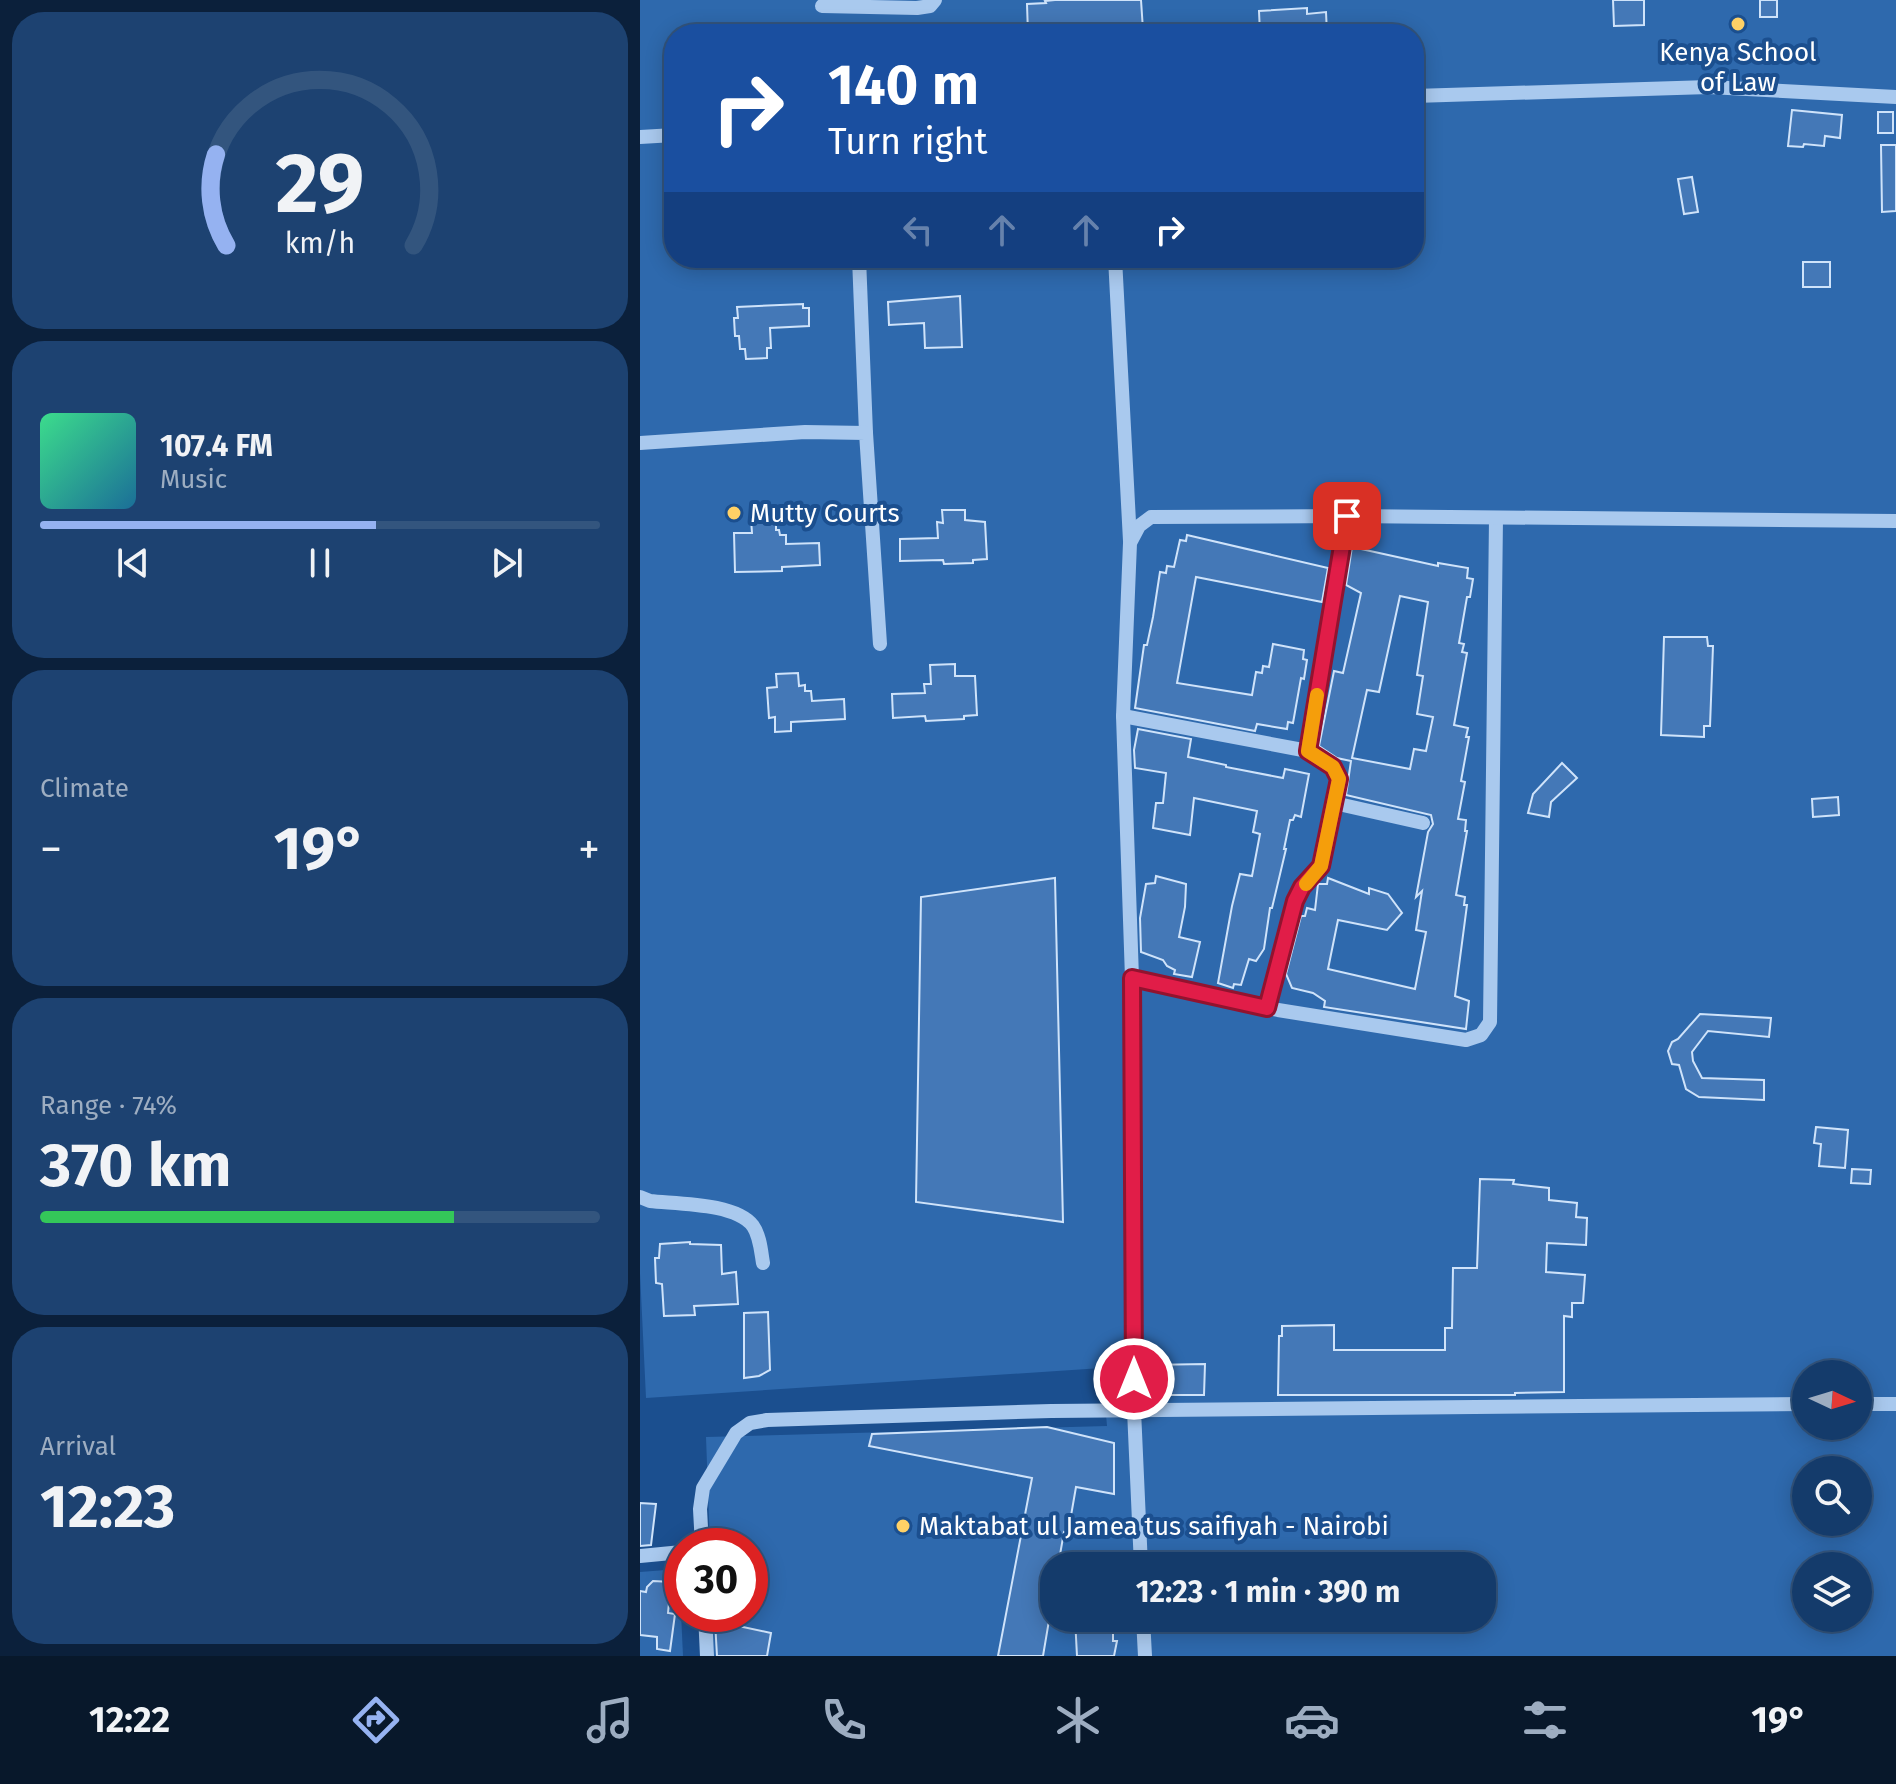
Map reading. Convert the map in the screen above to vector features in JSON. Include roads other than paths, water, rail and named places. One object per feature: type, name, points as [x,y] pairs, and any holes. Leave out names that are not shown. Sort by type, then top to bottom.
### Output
[{"type":"street","points":[[822,6],[917,8],[930,6],[935,0]]},
{"type":"street","points":[[1424,96],[1709,87],[1896,97]]},
{"type":"street","points":[[640,137],[664,136]]},
{"type":"street","points":[[859,268],[866,433],[880,644]]},
{"type":"street","points":[[1116,268],[1130,543],[1123,716],[1132,978],[1134,1410],[1140,1552]]},
{"type":"street","points":[[640,443],[805,432],[866,433]]},
{"type":"street","points":[[1308,751],[1347,516]]},
{"type":"street","points":[[1130,543],[1139,526],[1151,517],[1896,521]]},
{"type":"street","points":[[1132,978],[1267,1008],[1466,1040],[1481,1035],[1490,1022],[1496,518]]},
{"type":"street","points":[[1123,716],[1308,751],[1333,767],[1339,779],[1321,866],[1302,887],[1295,901],[1267,1008]]},
{"type":"street","points":[[1334,803],[1423,823]]},
{"type":"street","points":[[640,1197],[650,1201],[716,1208],[738,1215],[752,1224],[758,1236],[763,1263]]},
{"type":"street","points":[[701,1528],[703,1488],[736,1433],[750,1423],[767,1420],[1134,1410],[1792,1404]]},
{"type":"street","points":[[1872,1404],[1896,1404]]},
{"type":"street","points":[[640,1556],[664,1554]]},
{"type":"street","points":[[706,1632],[707,1656]]},
{"type":"street","points":[[1144,1632],[1145,1656]]},
{"type":"place","name":"Kenya School of Law","points":[[1738,24]]},
{"type":"place","name":"Mutty Courts","points":[[734,513]]},
{"type":"place","name":"Maktabat ul Jamea tus saifiyah - Nairobi","points":[[903,1526]]}]
